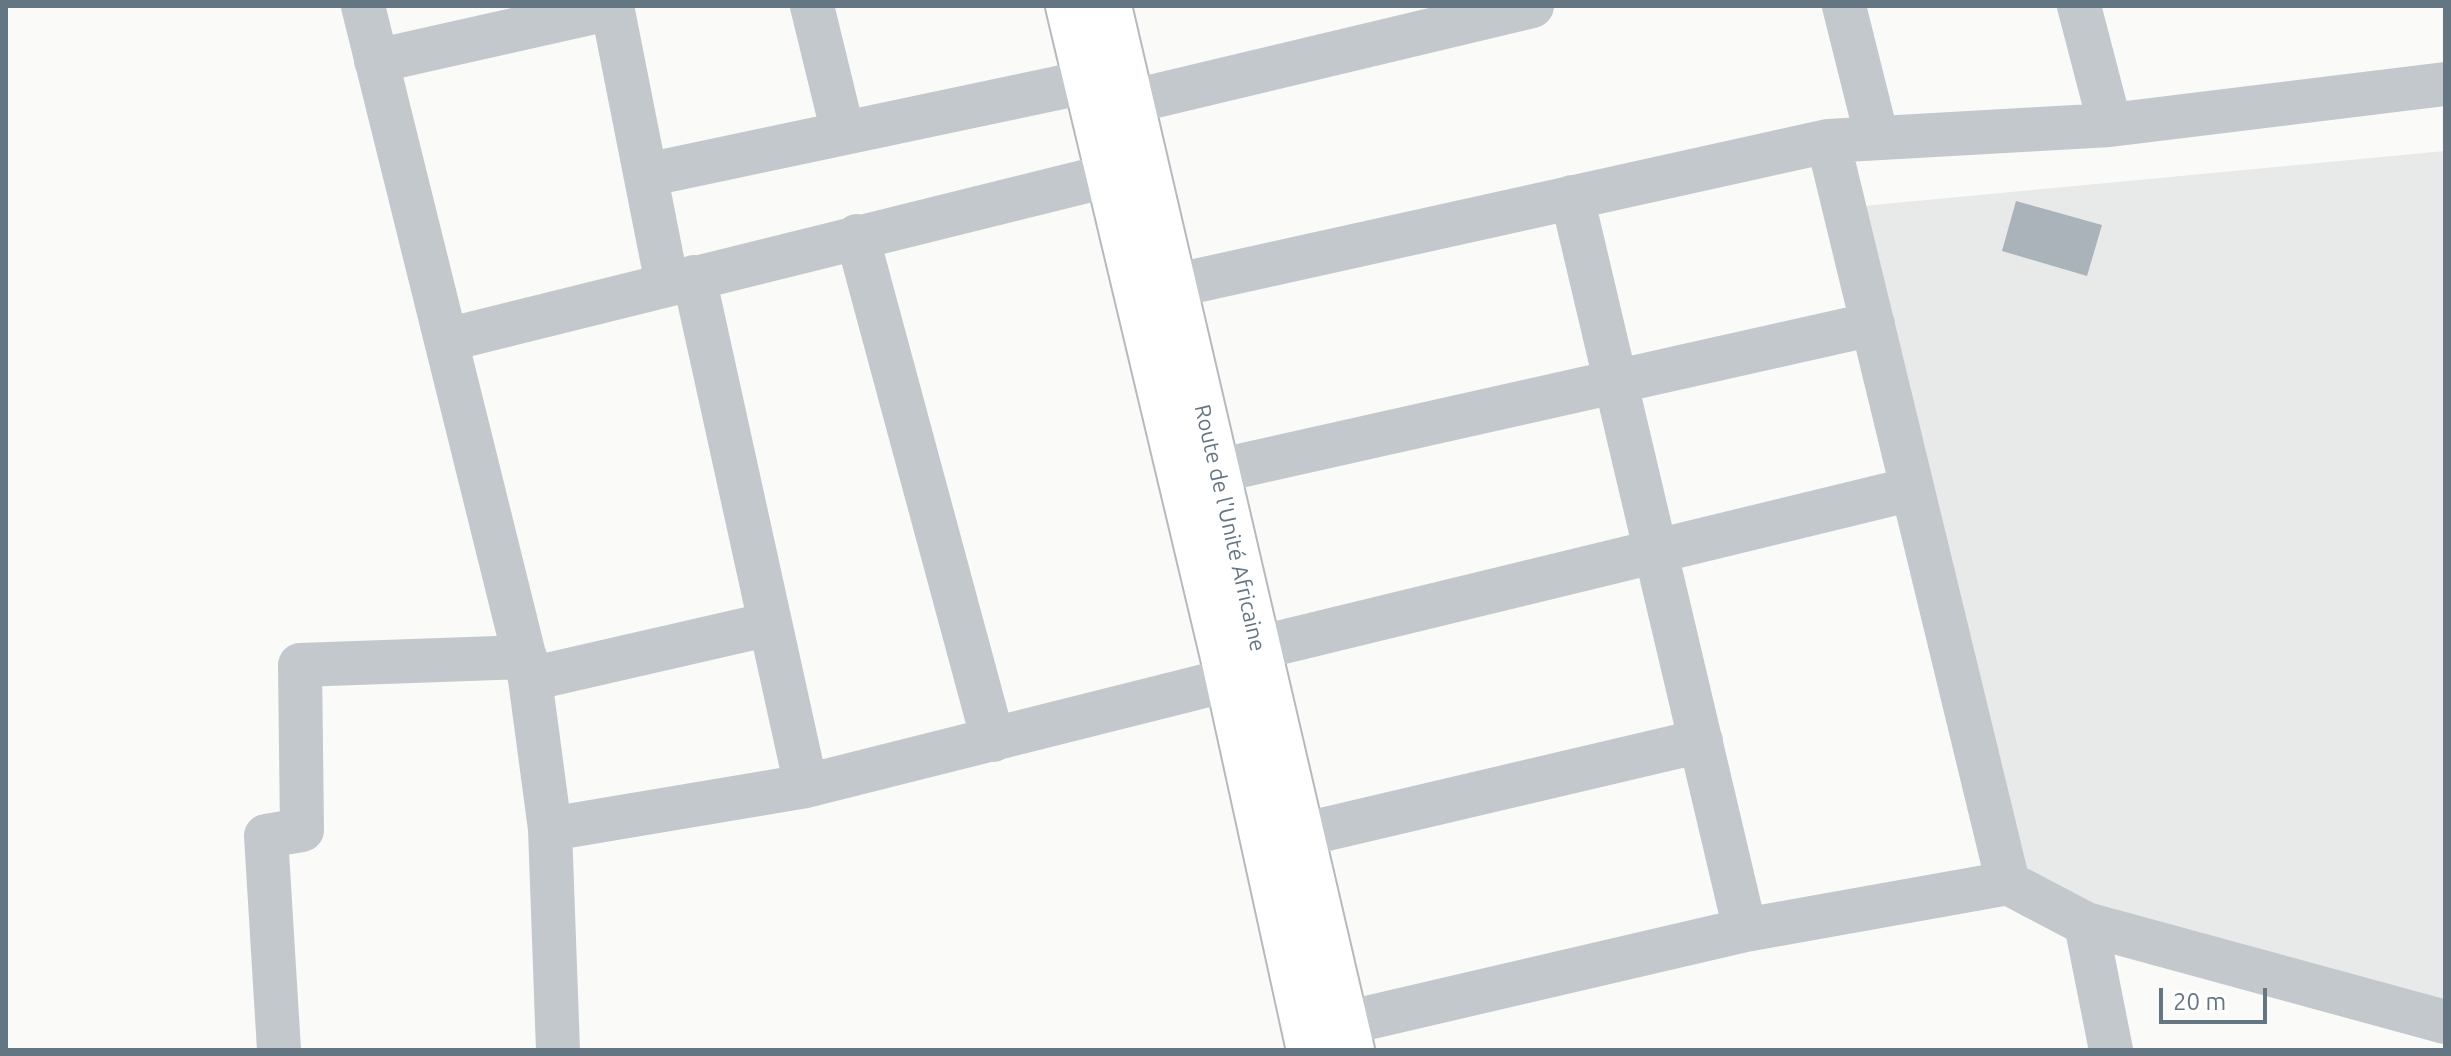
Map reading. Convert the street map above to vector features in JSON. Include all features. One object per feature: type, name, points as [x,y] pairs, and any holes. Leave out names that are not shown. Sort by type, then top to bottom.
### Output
[{"type":"main road","name":"Route de l'Unité Africaine","points":[[1068,6],[1228,680],[1328,1039]]},
{"type":"main road","name":"Route de l'Unité Africaine","points":[[1109,6],[1301,835],[1328,1039]]},
{"type":"street","points":[[363,6],[528,668],[550,829],[558,1050]]},
{"type":"street","points":[[812,6],[843,133]]},
{"type":"street","points":[[1130,102],[1532,6]]},
{"type":"street","points":[[1844,6],[1877,138]]},
{"type":"street","points":[[2079,6],[2110,125]]},
{"type":"street","points":[[376,61],[612,7],[646,175],[681,281],[770,624],[806,786]]},
{"type":"street","points":[[646,175],[1086,82]]},
{"type":"street","points":[[1173,286],[1828,141],[2110,125],[2445,84]]},
{"type":"street","points":[[1828,141],[2008,883]]},
{"type":"street","points":[[446,340],[1107,176]]},
{"type":"street","points":[[1572,197],[1745,930]]},
{"type":"street","points":[[857,236],[993,740]]},
{"type":"street","points":[[1217,471],[1873,324]]},
{"type":"street","points":[[1258,648],[1912,489]]},
{"type":"street","points":[[279,1050],[266,836],[302,830],[300,665],[528,668],[770,624]]},
{"type":"street","points":[[550,829],[806,786],[1228,680]]},
{"type":"street","points":[[1301,835],[1701,741]]},
{"type":"street","points":[[1328,1039],[1745,930],[2008,883],[2086,924],[2445,1022]]},
{"type":"street","points":[[2086,924],[2111,1050]]},
{"type":"shaded area","points":[[2445,151],[2445,1014],[2107,930],[2014,858],[1863,206]]},
{"type":"building","points":[[2016,201],[2102,225],[2087,276],[2002,251]]}]
